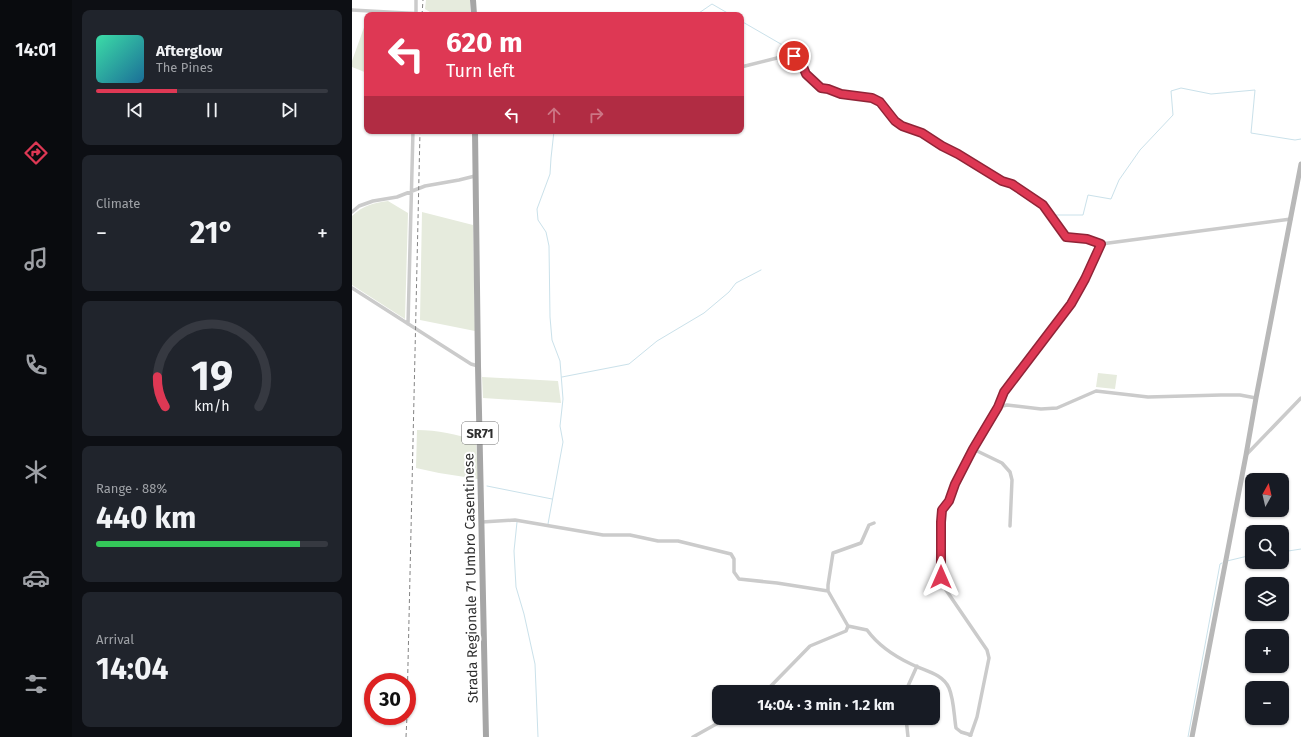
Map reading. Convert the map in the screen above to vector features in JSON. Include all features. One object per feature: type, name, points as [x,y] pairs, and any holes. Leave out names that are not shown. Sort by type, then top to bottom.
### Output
[{"type":"main road","points":[[473,0],[474,12]]},
{"type":"main road","name":"Strada Regionale 71 Umbro Casentinese","points":[[475,134],[478,366],[486,737]]},
{"type":"street","points":[[416,0],[416,12]]},
{"type":"street","points":[[352,10],[384,12]]},
{"type":"street","points":[[744,65],[777,58],[787,49],[802,64],[806,74],[821,88],[841,94],[872,98],[880,102],[895,121],[902,126],[922,133],[1002,181],[1012,184],[1043,205],[1066,237],[1087,239],[1101,244],[1290,219]]},
{"type":"street","points":[[408,324],[413,134]]},
{"type":"street","points":[[1192,737],[1301,164]]},
{"type":"street","points":[[352,212],[359,206],[374,201],[397,197],[425,186],[476,176]]},
{"type":"street","points":[[874,523],[869,525],[862,543],[833,554],[828,592],[848,626],[867,630],[874,640],[893,654],[940,676],[949,688],[956,728],[971,736],[977,717],[989,658],[987,650],[946,590],[941,577],[942,510],[949,501],[955,484],[973,449],[998,407],[1004,392],[1071,304],[1085,279],[1101,244]]},
{"type":"street","points":[[352,288],[471,364],[478,366]]},
{"type":"street","points":[[998,407],[1007,405],[1041,409],[1057,408],[1096,391],[1148,397],[1240,395],[1256,398]]},
{"type":"street","points":[[1246,455],[1301,398]]},
{"type":"street","points":[[973,449],[1002,463],[1010,472],[1012,480],[1010,526]]},
{"type":"street","points":[[482,522],[515,520],[603,535],[630,535],[658,541],[678,541],[731,554],[734,559],[734,572],[739,579],[777,583],[828,592]]},
{"type":"street","points":[[772,685],[810,646],[846,631],[848,626]]},
{"type":"street","points":[[908,685],[917,666]]},
{"type":"street","points":[[693,737],[714,725]]},
{"type":"street","points":[[907,725],[908,737]]},
{"type":"shaded area","points":[[426,0],[470,0],[470,12],[430,12],[425,9]]},
{"type":"shaded area","points":[[364,27],[364,72],[352,67],[352,61]]},
{"type":"shaded area","points":[[388,201],[408,213],[405,319],[352,285],[352,216],[369,205]]},
{"type":"shaded area","points":[[422,212],[473,225],[475,331],[420,320]]},
{"type":"shaded area","points":[[1098,373],[1117,375],[1115,389],[1096,387]]},
{"type":"shaded area","points":[[482,377],[558,381],[561,403],[483,398]]},
{"type":"shaded area","points":[[417,430],[447,433],[476,441],[478,479],[416,468]]},
{"type":"waterway","points":[[700,12],[712,4],[726,12]]},
{"type":"waterway","points":[[744,23],[786,47]]},
{"type":"waterway","points":[[795,54],[799,59]]},
{"type":"waterway","points":[[1051,215],[1083,215],[1088,195],[1111,199],[1119,180],[1140,150],[1173,115],[1171,91],[1181,88],[1211,94],[1255,90],[1251,133],[1295,140],[1301,139]]},
{"type":"waterway","points":[[867,96],[873,96],[879,99]]},
{"type":"waterway","points":[[901,123],[924,131],[948,147]]},
{"type":"waterway","points":[[548,524],[563,442],[560,426],[563,399],[560,361],[552,340],[550,317],[549,246],[546,232],[538,220],[537,209],[550,174],[554,134]]},
{"type":"waterway","points":[[956,151],[972,159],[984,168]]},
{"type":"waterway","points":[[1020,188],[1034,197]]},
{"type":"waterway","points":[[562,377],[629,364],[657,341],[704,313],[729,292],[736,283],[761,270]]},
{"type":"waterway","points":[[487,486],[552,499]]},
{"type":"waterway","points":[[517,522],[514,551],[516,587],[524,614],[535,664],[538,737]]},
{"type":"waterway","points":[[1289,551],[1301,549]]},
{"type":"waterway","points":[[1227,561],[1245,557]]},
{"type":"waterway","points":[[1188,737],[1220,564],[1222,563]]},
{"type":"railway","points":[[422,12],[423,0]]},
{"type":"railway","points":[[408,673],[420,134]]},
{"type":"railway","points":[[406,737],[407,725]]},
{"type":"route","points":[[794,56],[802,64],[806,74],[821,88],[841,94],[872,98],[880,102],[895,121],[902,126],[922,133],[1002,181],[1012,184],[1043,205],[1066,237],[1087,239],[1101,244],[1085,279],[1071,304],[1004,392],[998,407],[973,449],[955,484],[949,501],[942,510],[941,577]]}]
